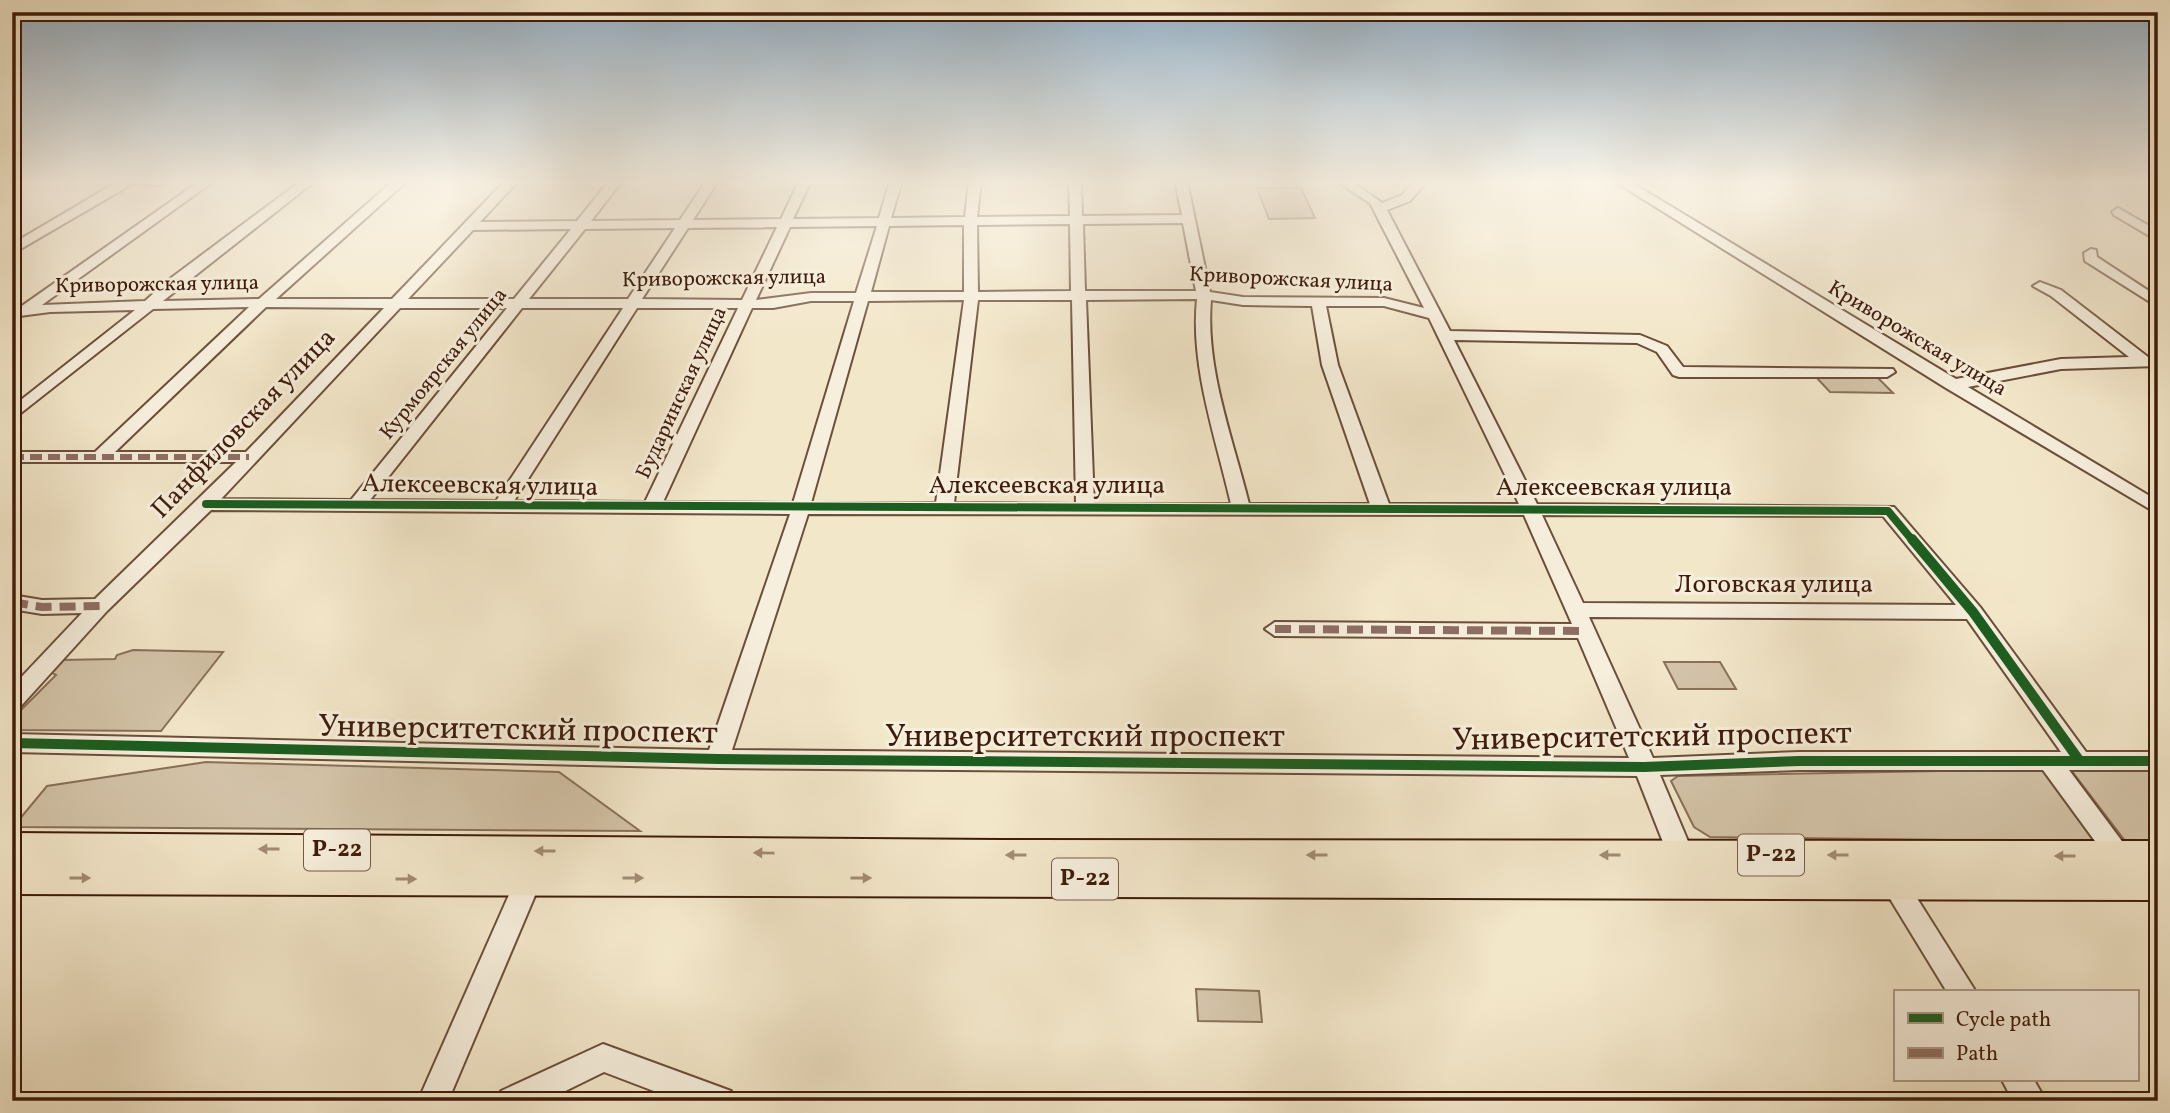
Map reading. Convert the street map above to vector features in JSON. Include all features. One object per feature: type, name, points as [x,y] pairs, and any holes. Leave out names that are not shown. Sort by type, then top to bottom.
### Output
[{"type":"highway","name":"Р-22","points":[[12,848],[1000,855],[1688,870],[1894,884],[2158,884]]},
{"type":"highway","name":"Р-22","points":[[12,878],[1013,879],[1688,870],[2158,856]]},
{"type":"street","points":[[12,250],[41,233]]},
{"type":"street","points":[[15,314],[133,233]]},
{"type":"street","points":[[12,415],[176,281],[240,233]]},
{"type":"street","points":[[100,457],[343,233]]},
{"type":"street","name":"Панфиловская улица","points":[[12,701],[100,606],[206,504],[463,233]]},
{"type":"street","name":"Курмоярская улица","points":[[356,506],[576,233]]},
{"type":"street","points":[[501,507],[679,233]]},
{"type":"street","name":"Бударинская улица","points":[[651,509],[781,233]]},
{"type":"street","points":[[719,759],[801,507],[860,298],[882,233]]},
{"type":"street","points":[[946,506],[966,320],[971,299],[968,246],[971,233]]},
{"type":"street","points":[[1076,233],[1085,507]]},
{"type":"street","points":[[1191,233],[1204,295],[1201,328],[1208,372],[1241,508]]},
{"type":"street","points":[[1393,233],[1530,509],[1688,870]]},
{"type":"street","name":"Криворожская улица","points":[[1705,233],[2158,509]]},
{"type":"street","points":[[2091,253],[2090,258],[2158,303]]},
{"type":"street","points":[[2040,286],[2056,293],[2151,361]]},
{"type":"street","name":"Криворожская улица","points":[[15,314],[50,309],[264,304],[773,304],[811,297],[971,299],[1204,295],[1232,301],[1384,302],[1434,315]]},
{"type":"street","points":[[1318,302],[1330,365],[1381,508]]},
{"type":"street","points":[[1445,335],[1640,339],[1662,349],[1679,372],[1887,372]]},
{"type":"street","points":[[1952,385],[2061,364],[2151,361]]},
{"type":"street","points":[[12,457],[249,457]]},
{"type":"street","name":"Алексеевская улица","points":[[206,504],[651,509],[946,506],[1888,511],[1973,612]]},
{"type":"street","points":[[12,602],[42,607],[100,606]]},
{"type":"street","name":"Логовская улица","points":[[1575,610],[1973,612]]},
{"type":"street","points":[[1973,612],[2079,760]]},
{"type":"street","points":[[1275,629],[1585,631]]},
{"type":"street","name":"Университетский проспект","points":[[12,743],[719,759],[1644,767],[1799,761],[2158,761]]},
{"type":"street","points":[[2049,760],[2120,856]]},
{"type":"street","points":[[433,1101],[529,879]]},
{"type":"street","points":[[1894,884],[1961,990]]},
{"type":"street","points":[[512,1101],[603,1058],[720,1101]]},
{"type":"street","points":[[2018,1082],[2031,1101]]},
{"type":"shaded area","points":[[1815,376],[1877,377],[1893,393],[1830,392]]},
{"type":"shaded area","points":[[133,650],[223,652],[161,731],[12,730],[12,719],[56,675],[50,672],[59,660],[115,659],[117,655]]},
{"type":"shaded area","points":[[1664,662],[1720,662],[1736,689],[1678,689]]},
{"type":"shaded area","points":[[206,762],[559,772],[640,831],[13,827],[47,786]]},
{"type":"shaded area","points":[[2068,766],[2158,768],[2158,842],[2126,842]]},
{"type":"shaded area","points":[[2047,769],[2102,842],[1710,837],[1694,827],[1671,781],[1678,776]]},
{"type":"shaded area","points":[[1196,989],[1259,991],[1262,1022],[1198,1021]]},
{"type":"marked path","points":[[12,457],[249,457]]},
{"type":"marked path","points":[[12,602],[42,607],[100,606]]},
{"type":"marked path","points":[[1275,629],[1585,631]]},
{"type":"cycle path","points":[[206,504],[1888,511],[1973,612],[2079,760]]},
{"type":"cycle path","points":[[12,743],[718,759],[1644,767],[1799,761],[2158,761]]}]
